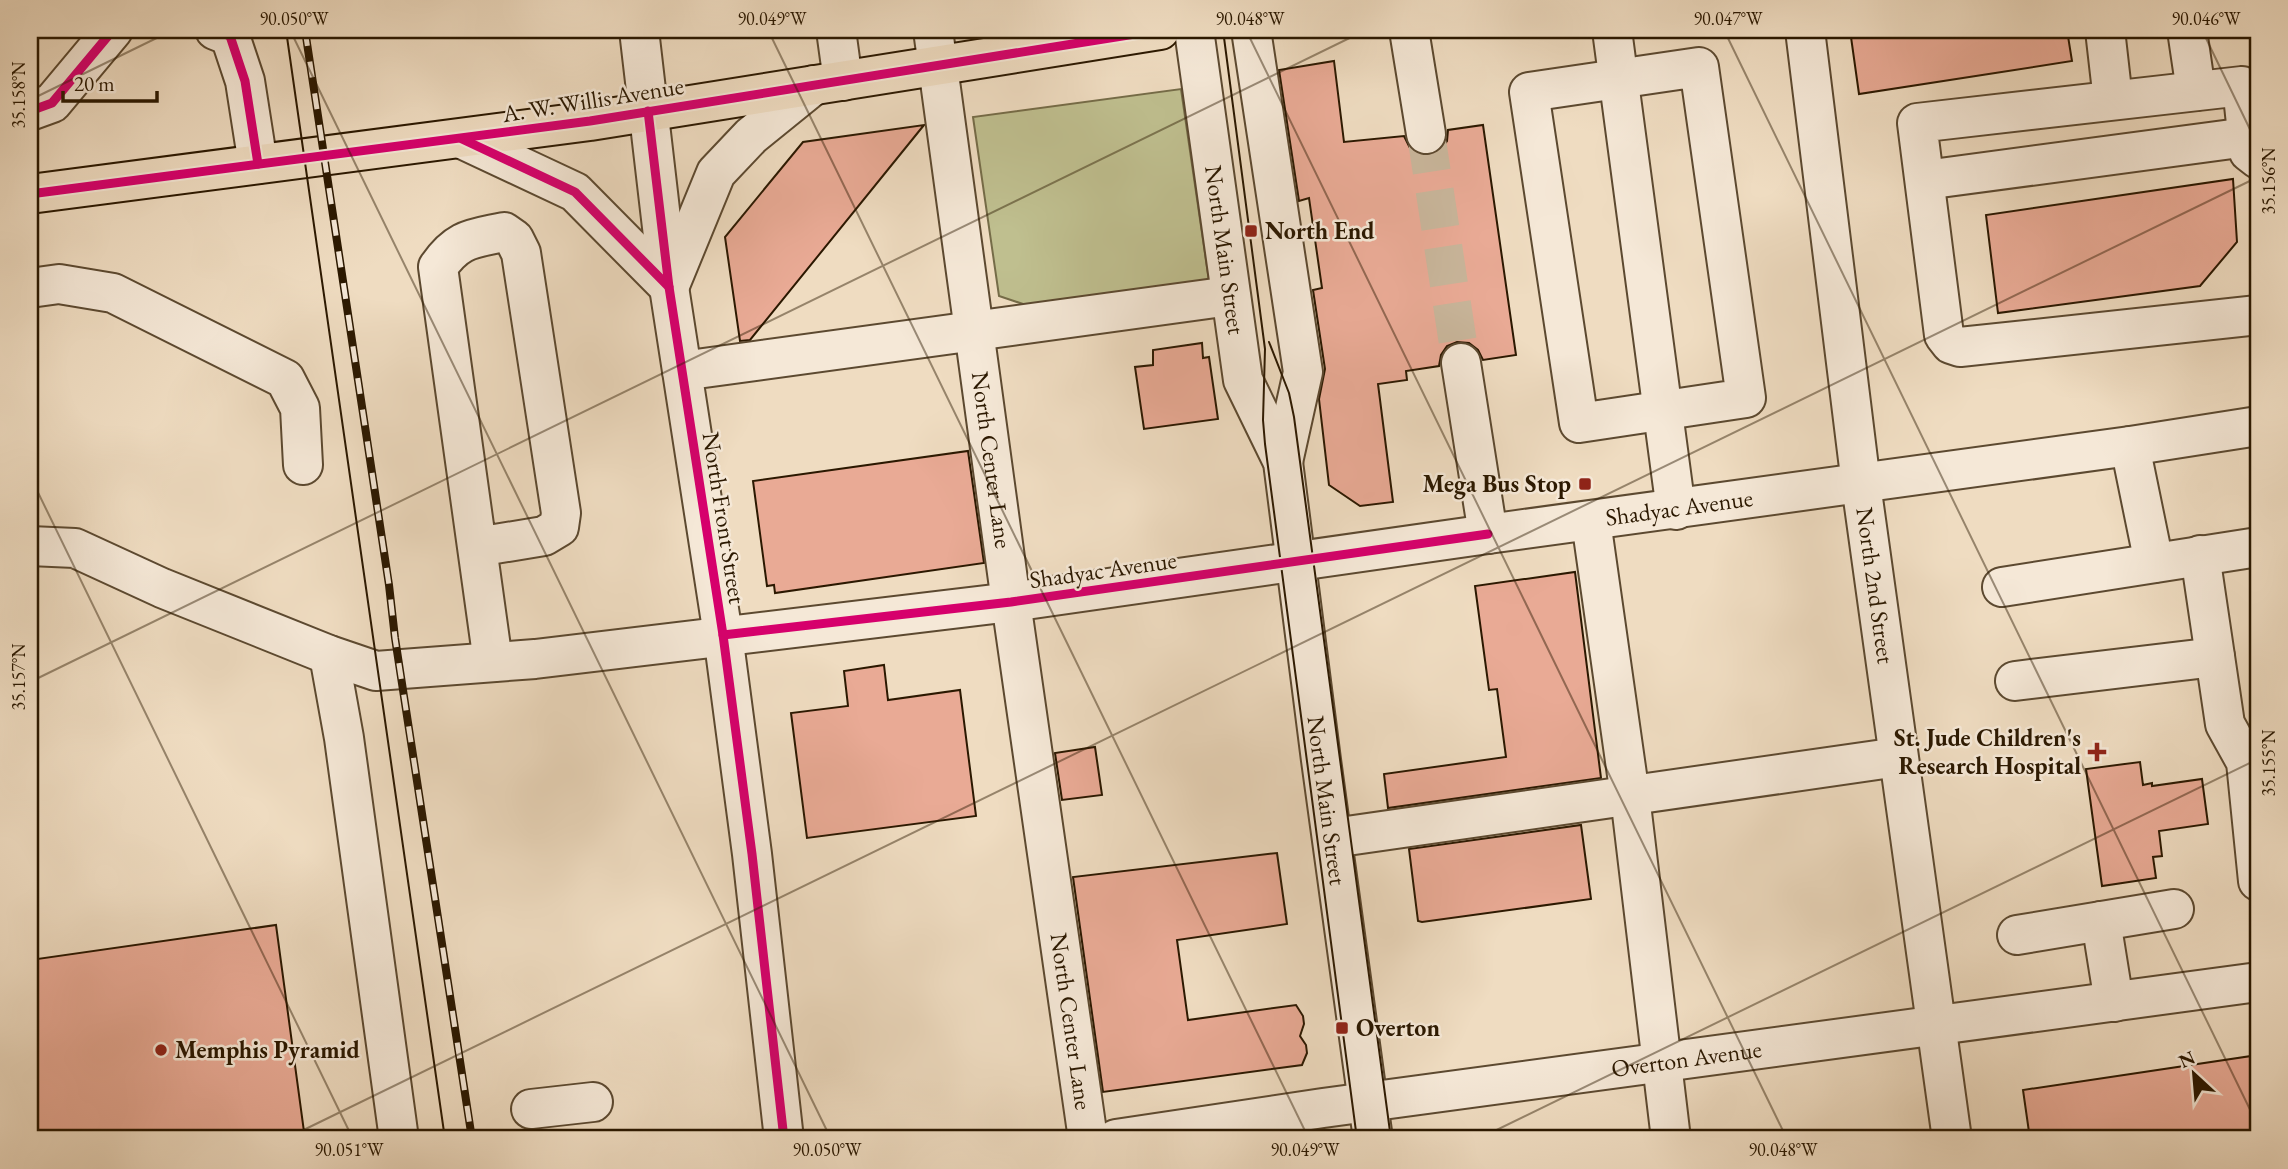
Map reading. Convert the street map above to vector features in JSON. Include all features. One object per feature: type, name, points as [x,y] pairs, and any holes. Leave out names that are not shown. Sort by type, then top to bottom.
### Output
[{"type":"main road","name":"A. W. Willis Avenue","points":[[30,194],[462,139],[829,83],[935,48],[1160,30]]},
{"type":"street","points":[[30,111],[52,103],[113,30]]},
{"type":"street","points":[[215,30],[230,36],[234,47],[245,82],[258,164]]},
{"type":"street","name":"North Front Street","points":[[639,30],[669,287],[723,635],[752,854],[784,1139]]},
{"type":"street","points":[[462,139],[575,192],[669,287],[716,173],[751,136],[829,83],[836,30]]},
{"type":"street","name":"North Main Street","points":[[1194,30],[1243,380],[1283,462],[1371,1121]]},
{"type":"street","name":"North Main Street","points":[[1251,30],[1303,372],[1283,462]]},
{"type":"street","points":[[1409,30],[1426,134]]},
{"type":"street","points":[[1612,30],[1676,510]]},
{"type":"street","name":"North 2nd Street","points":[[1805,30],[1861,484],[1952,1139]]},
{"type":"street","points":[[2105,30],[2113,100]]},
{"type":"street","points":[[2188,30],[2196,91]]},
{"type":"street","name":"North Center Lane","points":[[935,48],[1088,1139]]},
{"type":"street","points":[[1699,67],[1746,398],[1663,411],[1579,423],[1529,92],[1699,67]]},
{"type":"street","points":[[1925,180],[2252,135],[2250,83],[1917,122],[1944,335],[1951,344],[1959,347],[2258,315]]},
{"type":"street","points":[[477,547],[544,536],[559,527],[561,513],[521,253],[513,239],[504,232],[464,240],[447,254],[438,267],[493,662]]},
{"type":"street","points":[[30,288],[59,284],[113,293],[285,379],[300,408],[303,465]]},
{"type":"street","points":[[682,371],[1230,296]]},
{"type":"street","points":[[1461,363],[1488,534]]},
{"type":"street","name":"Shadyac Avenue","points":[[30,546],[75,548],[162,588],[376,671],[493,662],[1011,602],[2258,426]]},
{"type":"street","points":[[2130,446],[2154,563]]},
{"type":"street","points":[[1591,521],[1630,796],[1671,1139]]},
{"type":"street","points":[[2002,586],[2258,547]]},
{"type":"street","points":[[2200,555],[2225,724],[2252,762],[2258,881]]},
{"type":"street","points":[[329,655],[344,737],[399,1139]]},
{"type":"street","points":[[2015,681],[2215,657]]},
{"type":"street","points":[[1333,838],[1898,757]]},
{"type":"street","points":[[2017,934],[2174,909]]},
{"type":"street","points":[[2101,921],[2115,1002]]},
{"type":"street","name":"Overton Avenue","points":[[1116,1139],[1371,1121],[1660,1064],[2258,982]]},
{"type":"street","points":[[531,1110],[593,1102]]},
{"type":"green space","points":[[1181,89],[1210,288],[1044,311],[999,296],[973,117]]},
{"type":"building","points":[[1850,30],[2067,30],[2072,61],[1859,94]]},
{"type":"building","points":[[1334,61],[1344,142],[1404,136],[1410,148],[1418,154],[1429,156],[1440,150],[1447,141],[1448,130],[1483,125],[1516,355],[1483,360],[1478,350],[1469,343],[1457,342],[1447,346],[1441,355],[1439,366],[1406,371],[1407,380],[1378,384],[1393,502],[1360,506],[1329,485],[1319,399],[1325,369],[1313,290],[1322,288],[1309,198],[1299,201],[1279,70]]},
{"type":"building","points":[[924,125],[750,340],[740,341],[725,237],[803,142]]},
{"type":"building","points":[[2233,179],[2237,242],[2200,286],[1998,313],[1986,215]]},
{"type":"building","points":[[1202,343],[1203,358],[1209,357],[1218,419],[1144,429],[1135,367],[1153,365],[1153,350]]},
{"type":"building","points":[[968,451],[984,563],[775,593],[774,585],[767,586],[753,481]]},
{"type":"building","points":[[1575,572],[1601,778],[1388,808],[1384,774],[1506,757],[1497,689],[1489,690],[1475,586]]},
{"type":"building","points":[[884,665],[888,700],[960,690],[976,816],[807,838],[791,713],[848,706],[844,671]]},
{"type":"building","points":[[1095,747],[1102,795],[1062,800],[1055,753]]},
{"type":"building","points":[[2140,762],[2143,785],[2202,779],[2208,824],[2159,831],[2162,856],[2153,857],[2156,878],[2102,886],[2086,769]]},
{"type":"building","points":[[1581,825],[1591,899],[1418,921],[1409,849]]},
{"type":"building","points":[[1277,853],[1287,924],[1177,940],[1188,1020],[1296,1005],[1303,1016],[1304,1024],[1300,1036],[1306,1045],[1307,1053],[1302,1065],[1103,1092],[1073,877]]},
{"type":"building","name":"Memphis Pyramid","points":[[276,925],[305,1139],[30,1139],[30,960]]},
{"type":"building","points":[[2258,1055],[2258,1139],[2030,1139],[2023,1090]]},
{"type":"tunnel","points":[[1426,134],[1461,363]]},
{"type":"tram line","points":[[286,30],[445,1139]]},
{"type":"tram line","points":[[1223,30],[1265,349],[1265,444],[1357,1139]]},
{"type":"tram line","points":[[1269,342],[1289,393],[1294,417],[1391,1139]]},
{"type":"railway","points":[[305,30],[472,1139]]},
{"type":"cycle path","points":[[30,111],[52,103],[113,30]]},
{"type":"cycle path","points":[[215,30],[230,36],[245,81],[258,164]]},
{"type":"cycle path","points":[[30,194],[590,121],[1160,30]]},
{"type":"cycle path","points":[[648,111],[669,287],[723,635],[752,854],[784,1139]]},
{"type":"cycle path","points":[[462,139],[575,192],[669,287]]},
{"type":"cycle path","points":[[723,635],[1011,602],[1488,534]]},
{"type":"place","name":"North End","points":[[1251,231]]},
{"type":"place","name":"Mega Bus Stop","points":[[1585,484]]},
{"type":"place","name":"St. Jude Children's Research Hospital","points":[[2097,752]]},
{"type":"place","name":"Overton","points":[[1342,1028]]},
{"type":"place","name":"Memphis Pyramid","points":[[161,1050]]}]
